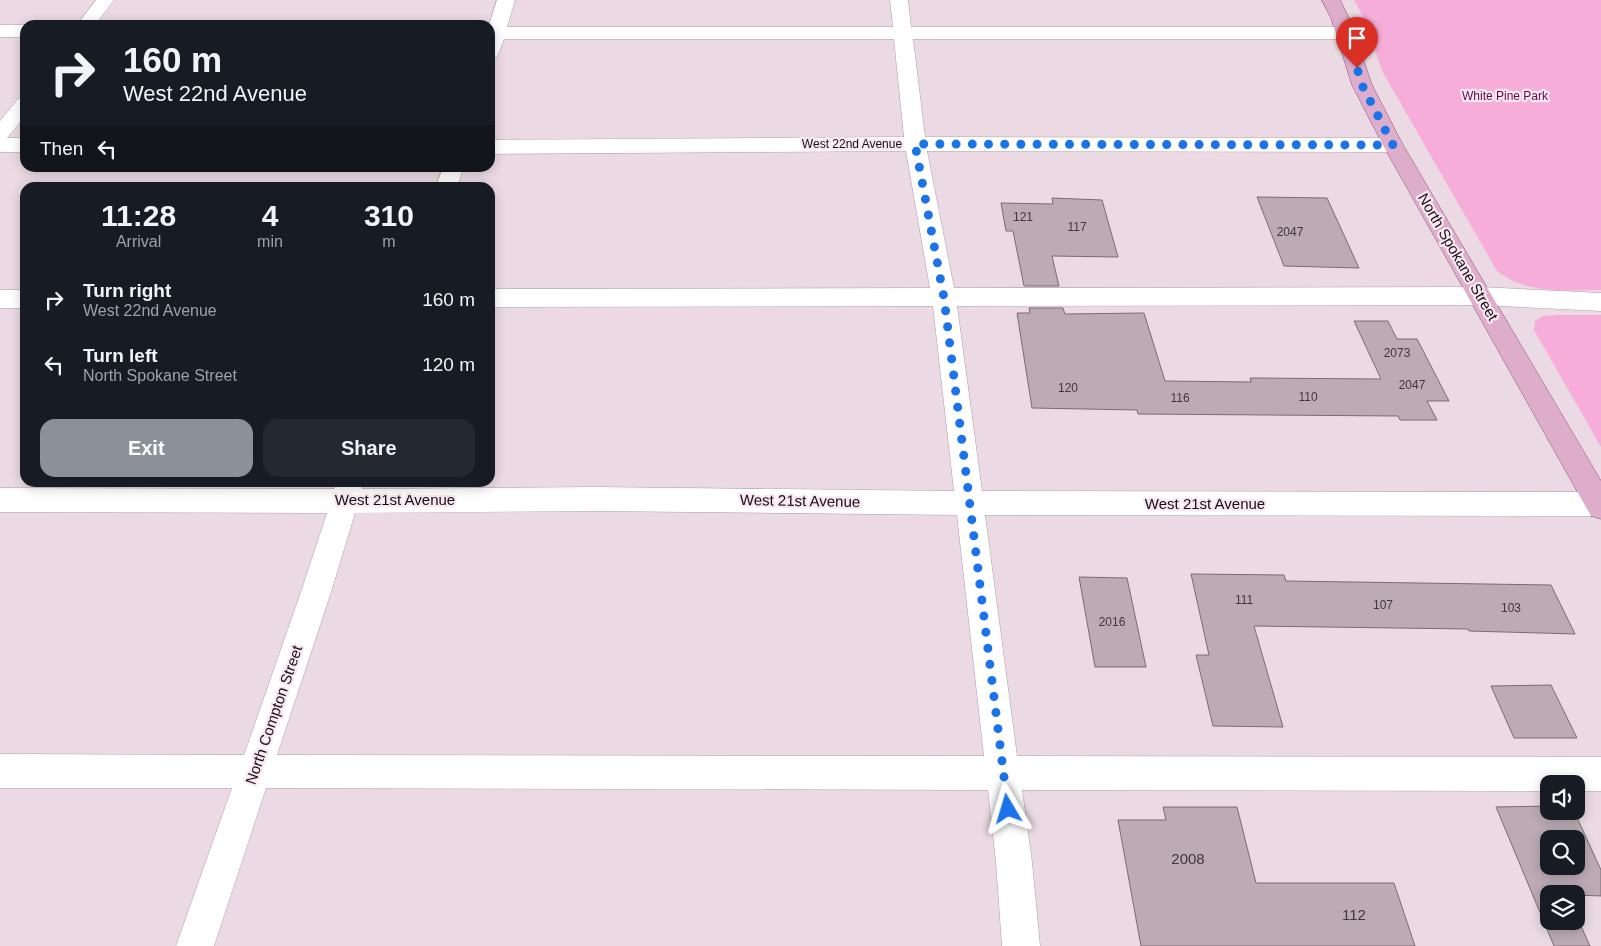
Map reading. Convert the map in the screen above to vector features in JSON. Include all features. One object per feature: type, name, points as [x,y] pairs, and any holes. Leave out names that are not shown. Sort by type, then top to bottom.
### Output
[{"type":"main road","name":"North Spokane Street","points":[[1331,0],[1346,33],[1362,85],[1393,145],[1600,506]]},
{"type":"street","points":[[90,20],[106,0]]},
{"type":"street","points":[[495,28],[506,0]]},
{"type":"street","points":[[899,0],[915,144],[944,298],[1014,862],[1021,946]]},
{"type":"street","points":[[0,31],[20,32]]},
{"type":"street","points":[[495,33],[1346,33]]},
{"type":"street","points":[[0,134],[20,109]]},
{"type":"street","name":"West 22nd Avenue","points":[[495,147],[915,144],[1393,145]]},
{"type":"street","points":[[0,145],[20,145]]},
{"type":"street","points":[[495,298],[1481,296],[1601,302]]},
{"type":"street","points":[[0,299],[20,299]]},
{"type":"street","name":"West 21st Avenue","points":[[0,500],[347,491],[596,499],[1600,506]]},
{"type":"street","name":"North Compton Street","points":[[196,946],[317,589],[347,491]]},
{"type":"street","points":[[0,771],[1601,774]]},
{"type":"green space","name":"White Pine Park","points":[[1354,0],[1601,0],[1601,290],[1561,290],[1533,287],[1520,284],[1497,271],[1382,71],[1365,20]]},
{"type":"green space","points":[[1601,315],[1601,447],[1534,330],[1535,321],[1543,316]]},
{"type":"building","points":[[1257,197],[1327,198],[1359,268],[1284,266]]},
{"type":"building","points":[[1052,198],[1102,200],[1118,257],[1052,256],[1059,286],[1024,286],[1013,231],[1006,231],[1001,203],[1053,204]]},
{"type":"building","points":[[1029,308],[1063,308],[1065,314],[1144,313],[1165,381],[1251,382],[1250,378],[1381,379],[1354,321],[1388,321],[1397,339],[1417,339],[1449,401],[1427,401],[1437,420],[1400,420],[1398,416],[1138,414],[1137,410],[1032,408],[1017,313],[1030,313]]},
{"type":"building","points":[[1191,574],[1284,575],[1286,581],[1551,585],[1575,634],[1469,631],[1468,629],[1254,626],[1283,727],[1213,726],[1196,655],[1209,655]]},
{"type":"building","points":[[1079,577],[1127,578],[1146,667],[1095,667]]},
{"type":"building","points":[[1551,685],[1577,738],[1514,738],[1491,686]]},
{"type":"building","points":[[1540,806],[1540,820],[1578,820],[1583,830],[1540,830],[1540,875],[1585,875],[1585,835],[1601,870],[1601,896],[1585,895],[1585,885],[1540,885],[1540,912],[1496,807]]},
{"type":"building","points":[[1163,807],[1237,807],[1256,883],[1394,883],[1415,946],[1141,946],[1118,820],[1166,820]]},
{"type":"building","points":[[1547,930],[1583,930],[1590,946],[1554,946]]},
{"type":"route","points":[[1008,809],[944,298],[915,144],[1393,145],[1362,85],[1357,68]]}]
